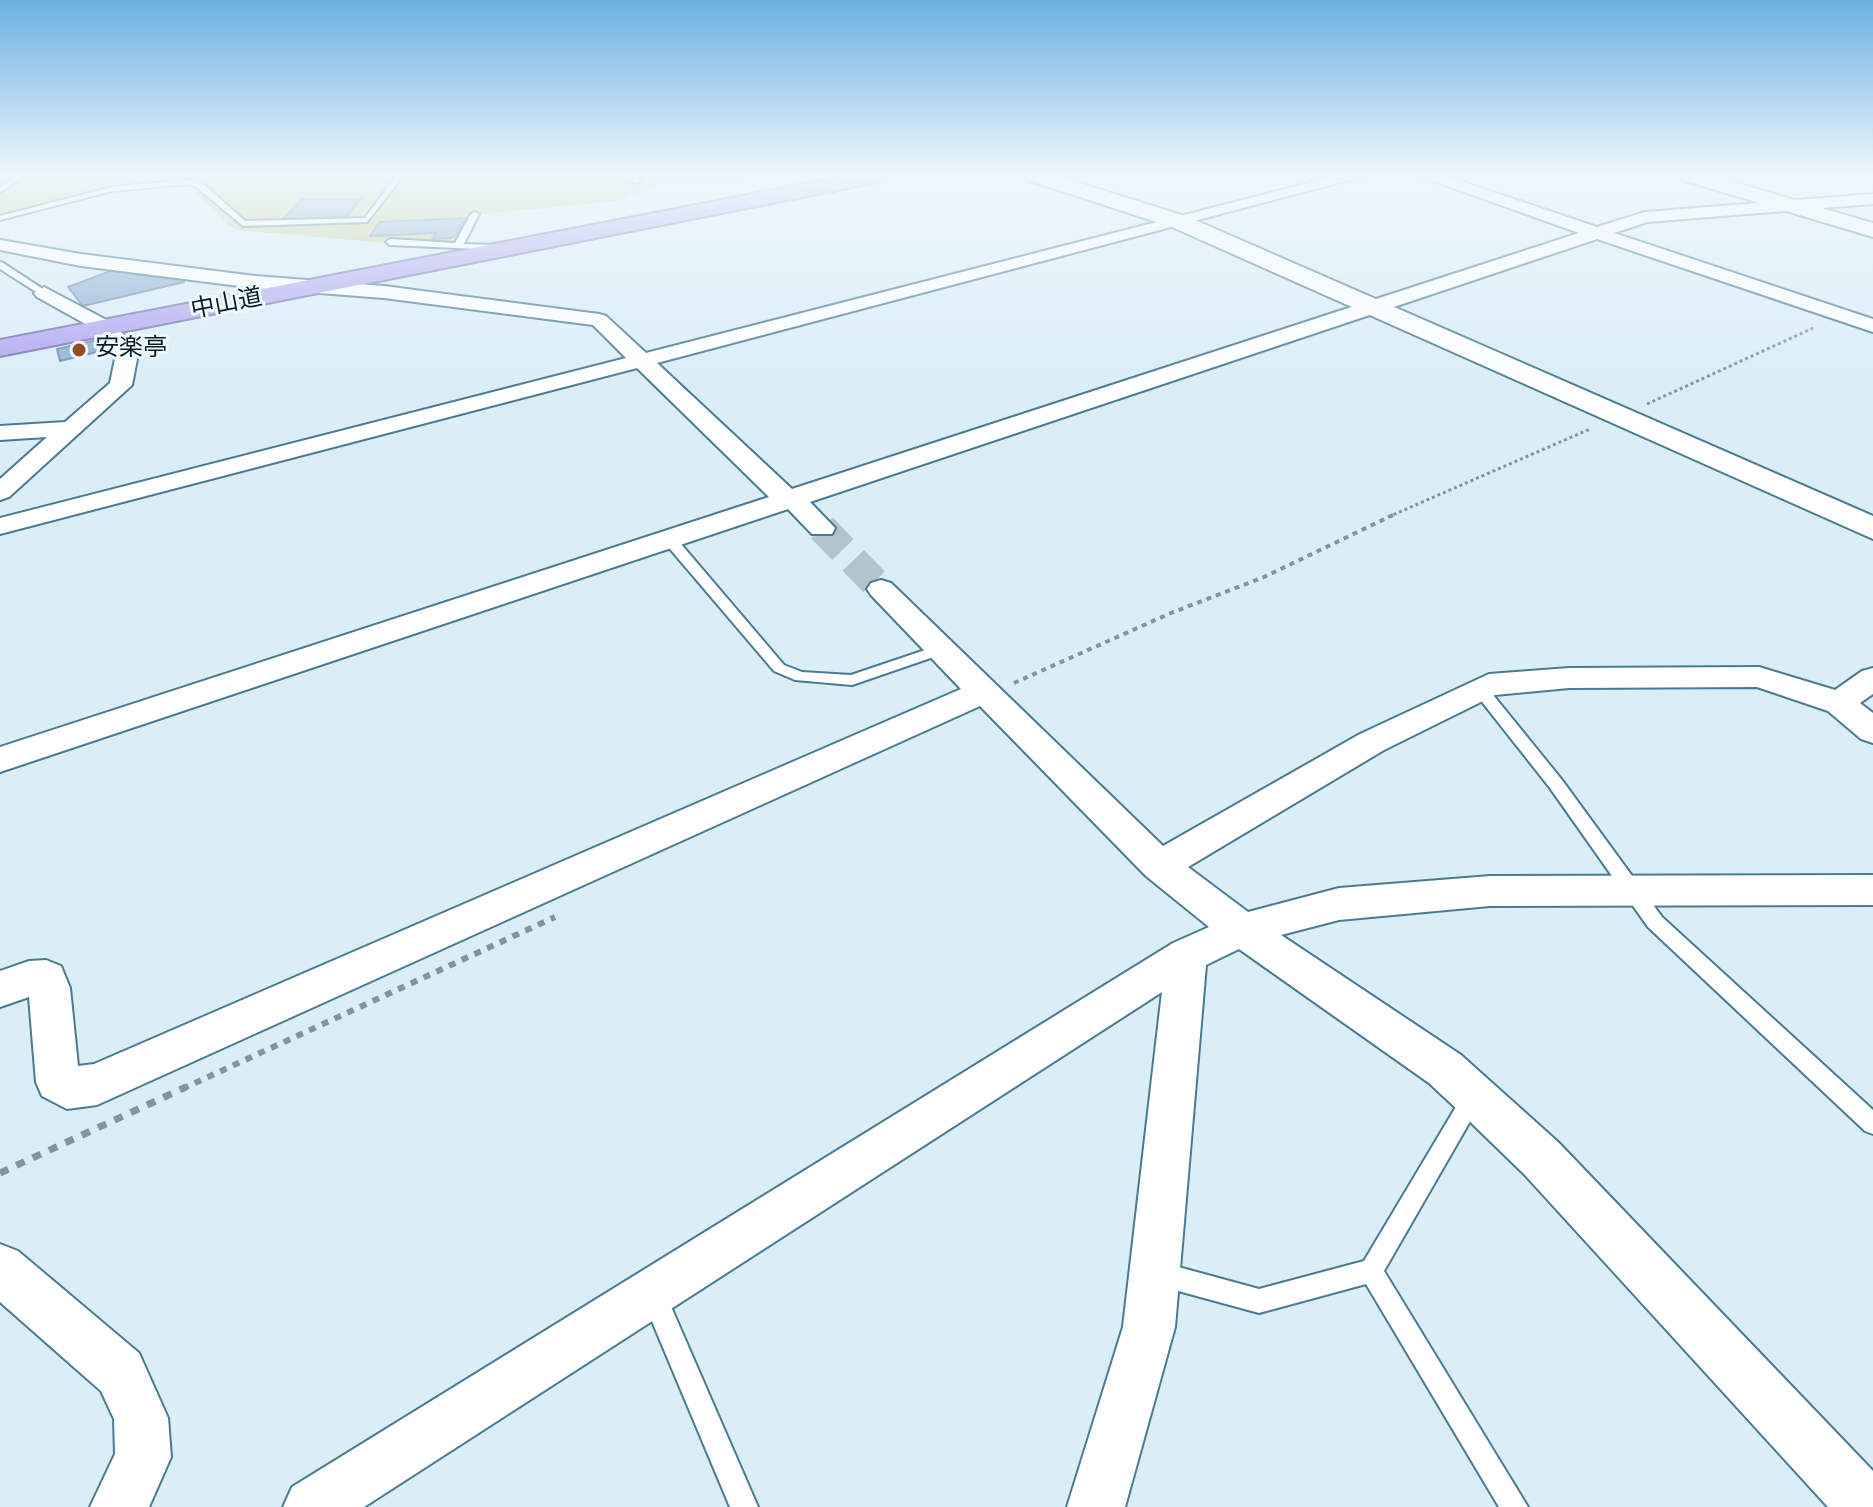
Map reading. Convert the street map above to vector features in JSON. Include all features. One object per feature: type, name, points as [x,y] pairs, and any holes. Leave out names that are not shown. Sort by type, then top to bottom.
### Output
[{"type":"highway","name":"中山道","points":[[0,348],[328,287],[525,246]]},
{"type":"street","points":[[0,526],[1085,246]]},
{"type":"street","points":[[1235,246],[1873,529]]},
{"type":"street","points":[[0,760],[1556,246]]},
{"type":"street","points":[[1635,246],[1873,326]]},
{"type":"street","points":[[2,249],[255,282],[328,287],[599,320],[781,494],[792,499],[822,528]]},
{"type":"street","points":[[0,492],[121,385],[126,359],[122,346],[107,328],[44,293]]},
{"type":"street","points":[[0,433],[71,429]]},
{"type":"street","points":[[881,589],[983,692],[1006,710],[1159,866],[1242,930],[1445,1069],[1474,1095],[1541,1158],[1867,1507]]},
{"type":"street","points":[[1159,866],[1372,742],[1489,685],[1569,678],[1759,677],[1839,703],[1873,731]]},
{"type":"street","points":[[1839,703],[1873,678]]},
{"type":"street","points":[[0,989],[29,979],[46,978],[58,1082],[67,1088],[97,1084],[983,692]]},
{"type":"street","points":[[312,1507],[1187,955],[1242,930],[1339,904],[1490,891],[1873,890]]},
{"type":"street","points":[[1096,1507],[1149,1327],[1187,955]]},
{"type":"street","points":[[0,1269],[120,1372],[141,1418],[143,1457],[119,1507]]},
{"type":"lane","points":[[464,246],[512,249]]},
{"type":"lane","points":[[0,265],[44,293]]},
{"type":"lane","points":[[670,540],[779,668],[800,677],[852,680],[943,649]]},
{"type":"lane","points":[[1480,689],[1556,784],[1655,922],[1873,1124]]},
{"type":"lane","points":[[1155,1273],[1259,1301],[1371,1271],[1474,1095]]},
{"type":"lane","points":[[1371,1271],[1514,1507]]},
{"type":"lane","points":[[652,1292],[744,1507]]},
{"type":"path","points":[[983,692],[1011,684],[1171,613],[1264,577],[1348,535],[1619,417],[1841,315]]},
{"type":"path","points":[[0,1173],[560,915]]},
{"type":"building","points":[[116,269],[180,276],[184,282],[83,306],[68,287]]},
{"type":"building","name":"安楽亭","points":[[97,340],[101,351],[60,361],[57,349]]},
{"type":"tunnel","points":[[822,528],[881,589]]},
{"type":"place","name":"安楽亭","points":[[79,350]]}]
